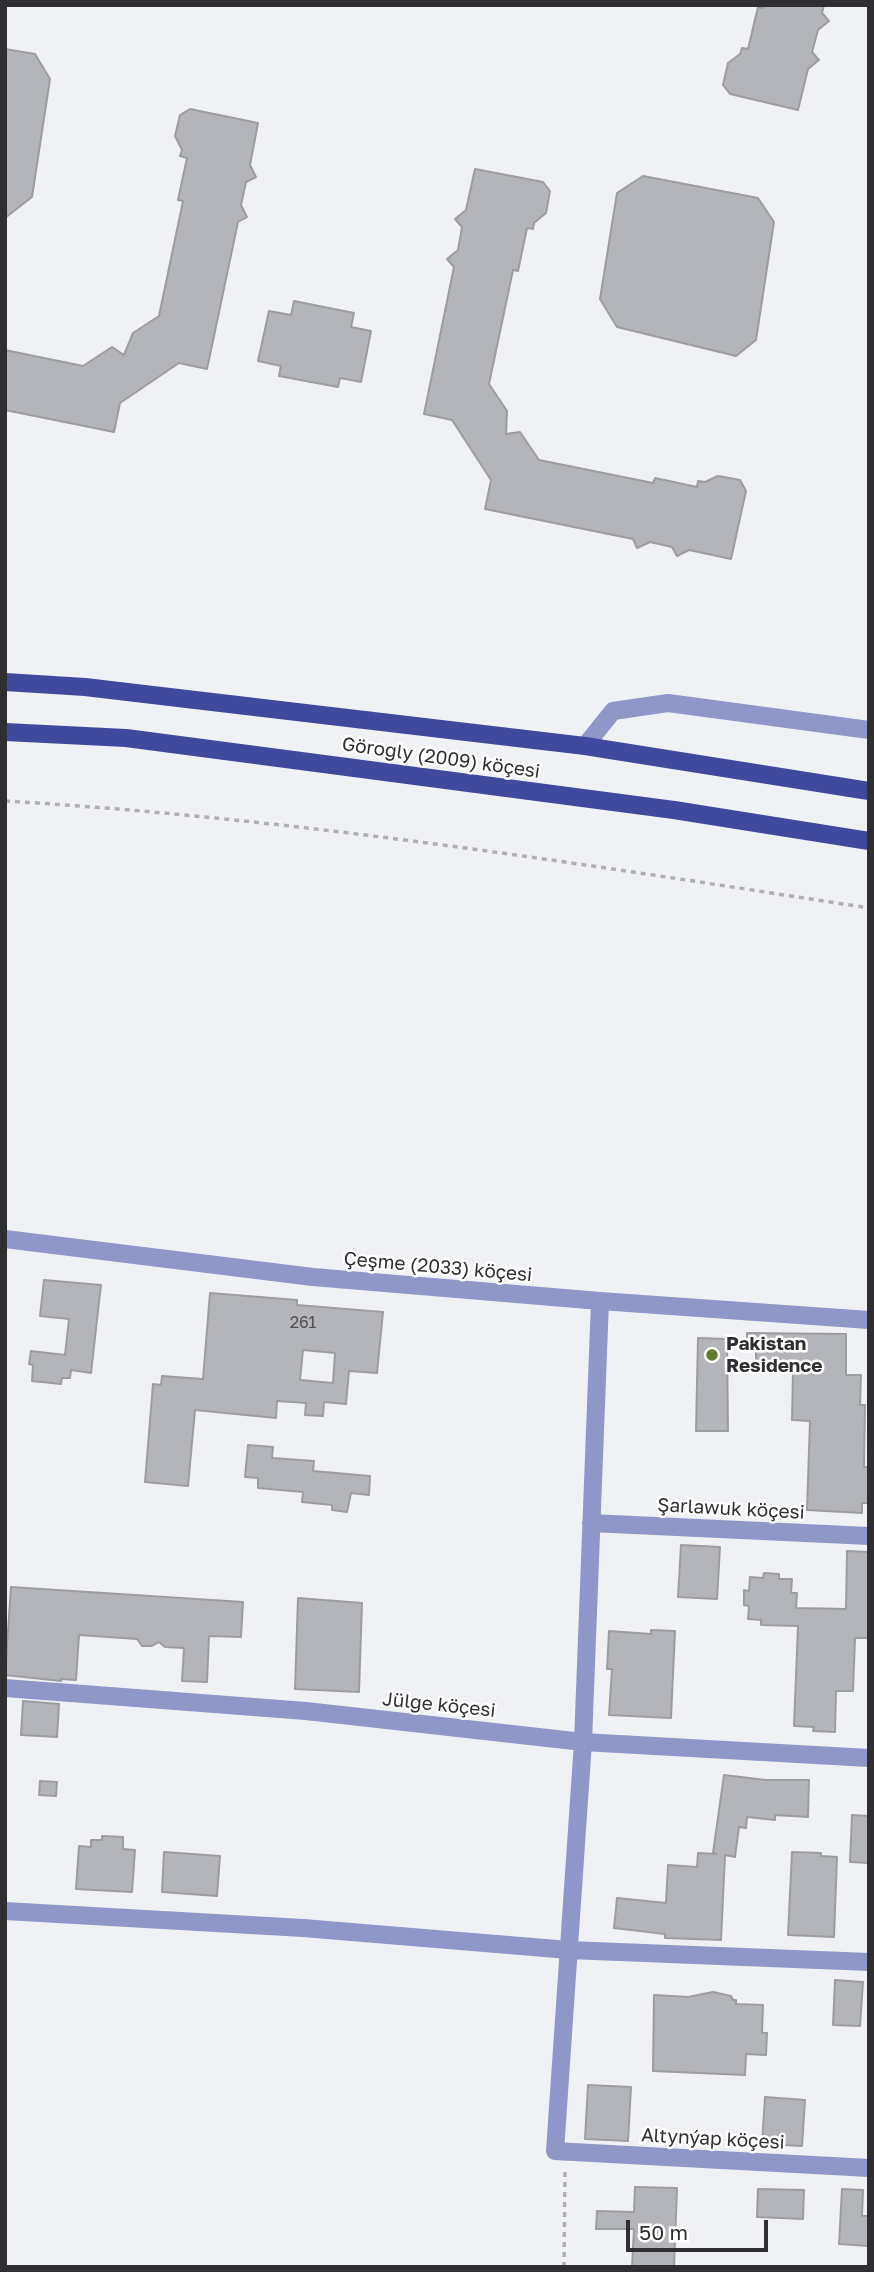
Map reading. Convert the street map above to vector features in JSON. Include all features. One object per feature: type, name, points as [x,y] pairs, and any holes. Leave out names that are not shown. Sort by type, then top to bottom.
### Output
[{"type":"main road","name":"Görogly (2009) köçesi","points":[[5,682],[85,687],[585,746],[869,791]]},
{"type":"main road","name":"Görogly (2009) köçesi","points":[[5,732],[126,738],[674,810],[869,841]]},
{"type":"street","points":[[585,746],[613,711],[668,703],[869,730]]},
{"type":"street","name":"Çeşme (2033) köçesi","points":[[5,1239],[313,1277],[869,1320]]},
{"type":"street","points":[[560,2151],[569,1950],[583,1742],[600,1301]]},
{"type":"street","name":"Şarlawuk köçesi","points":[[591,1523],[869,1536]]},
{"type":"street","name":"Jülge köçesi","points":[[5,1688],[306,1711],[583,1742],[869,1758]]},
{"type":"street","points":[[5,1910],[303,1928],[569,1950],[869,1962]]},
{"type":"street","name":"Altynýap köçesi","points":[[560,2151],[869,2168]]},
{"type":"path","points":[[5,801],[198,815],[308,828],[565,862],[869,908]]},
{"type":"path","points":[[560,2151],[565,2267]]},
{"type":"building","points":[[764,5],[824,5],[822,13],[829,21],[818,30],[812,52],[819,60],[808,69],[798,110],[730,94],[723,85],[728,63],[740,54],[742,48],[748,49],[758,7],[763,8]]},
{"type":"building","points":[[5,49],[35,54],[50,79],[32,197],[5,218]]},
{"type":"building","points":[[190,109],[258,123],[250,165],[256,177],[246,182],[241,205],[247,217],[238,222],[207,369],[179,363],[120,403],[114,432],[5,410],[5,350],[83,366],[112,347],[124,355],[133,333],[159,316],[183,201],[178,200],[187,158],[180,156],[182,150],[175,136],[180,115]]},
{"type":"building","points":[[475,169],[543,182],[550,191],[546,213],[534,223],[533,229],[527,228],[518,271],[513,270],[489,384],[507,411],[506,434],[520,432],[539,460],[653,483],[655,478],[697,487],[698,481],[705,482],[718,476],[740,480],[746,491],[731,559],[689,550],[677,556],[672,547],[650,542],[637,548],[633,539],[485,509],[491,480],[452,420],[424,414],[454,267],[447,259],[458,250],[462,227],[455,219],[466,210]]},
{"type":"building","points":[[643,176],[758,198],[774,222],[756,340],[736,356],[617,327],[600,299],[617,193]]},
{"type":"building","points":[[294,301],[354,313],[351,327],[371,331],[361,382],[340,378],[338,387],[279,376],[281,366],[258,361],[269,311],[291,315]]},
{"type":"building","points":[[44,1280],[101,1285],[91,1373],[71,1370],[70,1378],[62,1378],[61,1384],[32,1381],[33,1365],[29,1364],[31,1351],[65,1355],[69,1319],[40,1316]]},
{"type":"building","points":[[210,1293],[297,1300],[297,1305],[383,1312],[377,1373],[349,1371],[346,1404],[324,1402],[323,1416],[305,1415],[306,1403],[277,1401],[276,1418],[195,1410],[188,1486],[145,1482],[153,1384],[161,1385],[162,1376],[203,1379]],"holes":[[[303,1350],[335,1353],[333,1383],[300,1380]]]},
{"type":"building","points":[[747,1333],[846,1334],[846,1375],[861,1375],[860,1405],[865,1405],[864,1467],[869,1467],[869,1503],[862,1503],[862,1513],[807,1510],[810,1421],[792,1420],[793,1370],[756,1370],[756,1348],[747,1348]]},
{"type":"building","points":[[698,1338],[727,1339],[728,1431],[696,1431]]},
{"type":"building","points":[[248,1445],[273,1447],[272,1458],[314,1461],[313,1471],[370,1476],[369,1495],[351,1493],[347,1512],[332,1510],[332,1505],[302,1502],[303,1492],[258,1488],[258,1478],[245,1477]]},
{"type":"building","points":[[681,1545],[720,1547],[717,1599],[678,1597]]},
{"type":"building","points":[[847,1551],[869,1552],[869,1638],[855,1638],[853,1691],[836,1691],[835,1732],[813,1731],[814,1727],[794,1726],[798,1626],[761,1625],[761,1620],[748,1619],[749,1606],[744,1605],[744,1590],[749,1591],[750,1577],[763,1578],[764,1573],[779,1574],[779,1579],[792,1579],[791,1593],[797,1593],[796,1608],[846,1609]]},
{"type":"building","points":[[11,1587],[243,1602],[241,1637],[209,1636],[207,1682],[182,1681],[184,1648],[165,1647],[159,1642],[152,1646],[142,1646],[137,1639],[79,1635],[76,1680],[5,1675]]},
{"type":"building","points":[[298,1598],[362,1603],[359,1692],[295,1689]]},
{"type":"building","points":[[651,1630],[675,1631],[671,1718],[609,1715],[612,1669],[607,1669],[609,1631],[651,1634]]},
{"type":"building","points":[[23,1701],[59,1704],[57,1737],[21,1735]]},
{"type":"building","points":[[724,1775],[766,1780],[809,1780],[808,1817],[775,1815],[775,1820],[747,1817],[746,1828],[739,1827],[735,1857],[725,1855],[721,1940],[665,1938],[665,1934],[614,1928],[617,1898],[666,1903],[668,1865],[697,1867],[698,1853],[717,1854],[713,1853]]},
{"type":"building","points":[[40,1781],[57,1782],[56,1796],[39,1795]]},
{"type":"building","points":[[852,1815],[869,1816],[869,1863],[850,1862]]},
{"type":"building","points":[[102,1836],[123,1837],[123,1849],[135,1850],[132,1892],[76,1889],[79,1846],[91,1847],[91,1840],[102,1840]]},
{"type":"building","points":[[164,1852],[220,1856],[217,1896],[162,1892]]},
{"type":"building","points":[[792,1852],[821,1853],[821,1856],[837,1857],[834,1937],[788,1935]]},
{"type":"building","points":[[835,1980],[863,1982],[860,2026],[833,2025]]},
{"type":"building","points":[[713,1992],[731,1996],[736,2000],[736,2004],[763,2005],[762,2033],[767,2033],[766,2055],[746,2054],[745,2075],[653,2071],[654,1995],[688,1997]]},
{"type":"building","points":[[588,2085],[631,2087],[628,2141],[585,2139]]},
{"type":"building","points":[[765,2097],[805,2100],[802,2146],[762,2144]]},
{"type":"building","points":[[635,2187],[677,2188],[674,2267],[632,2267],[634,2229],[596,2229],[597,2211],[634,2212]]},
{"type":"building","points":[[758,2189],[804,2190],[803,2219],[757,2217]]},
{"type":"building","points":[[842,2189],[863,2190],[862,2216],[869,2216],[869,2246],[839,2244]]},
{"type":"place","name":"Pakistan Residence","points":[[712,1355]]}]
